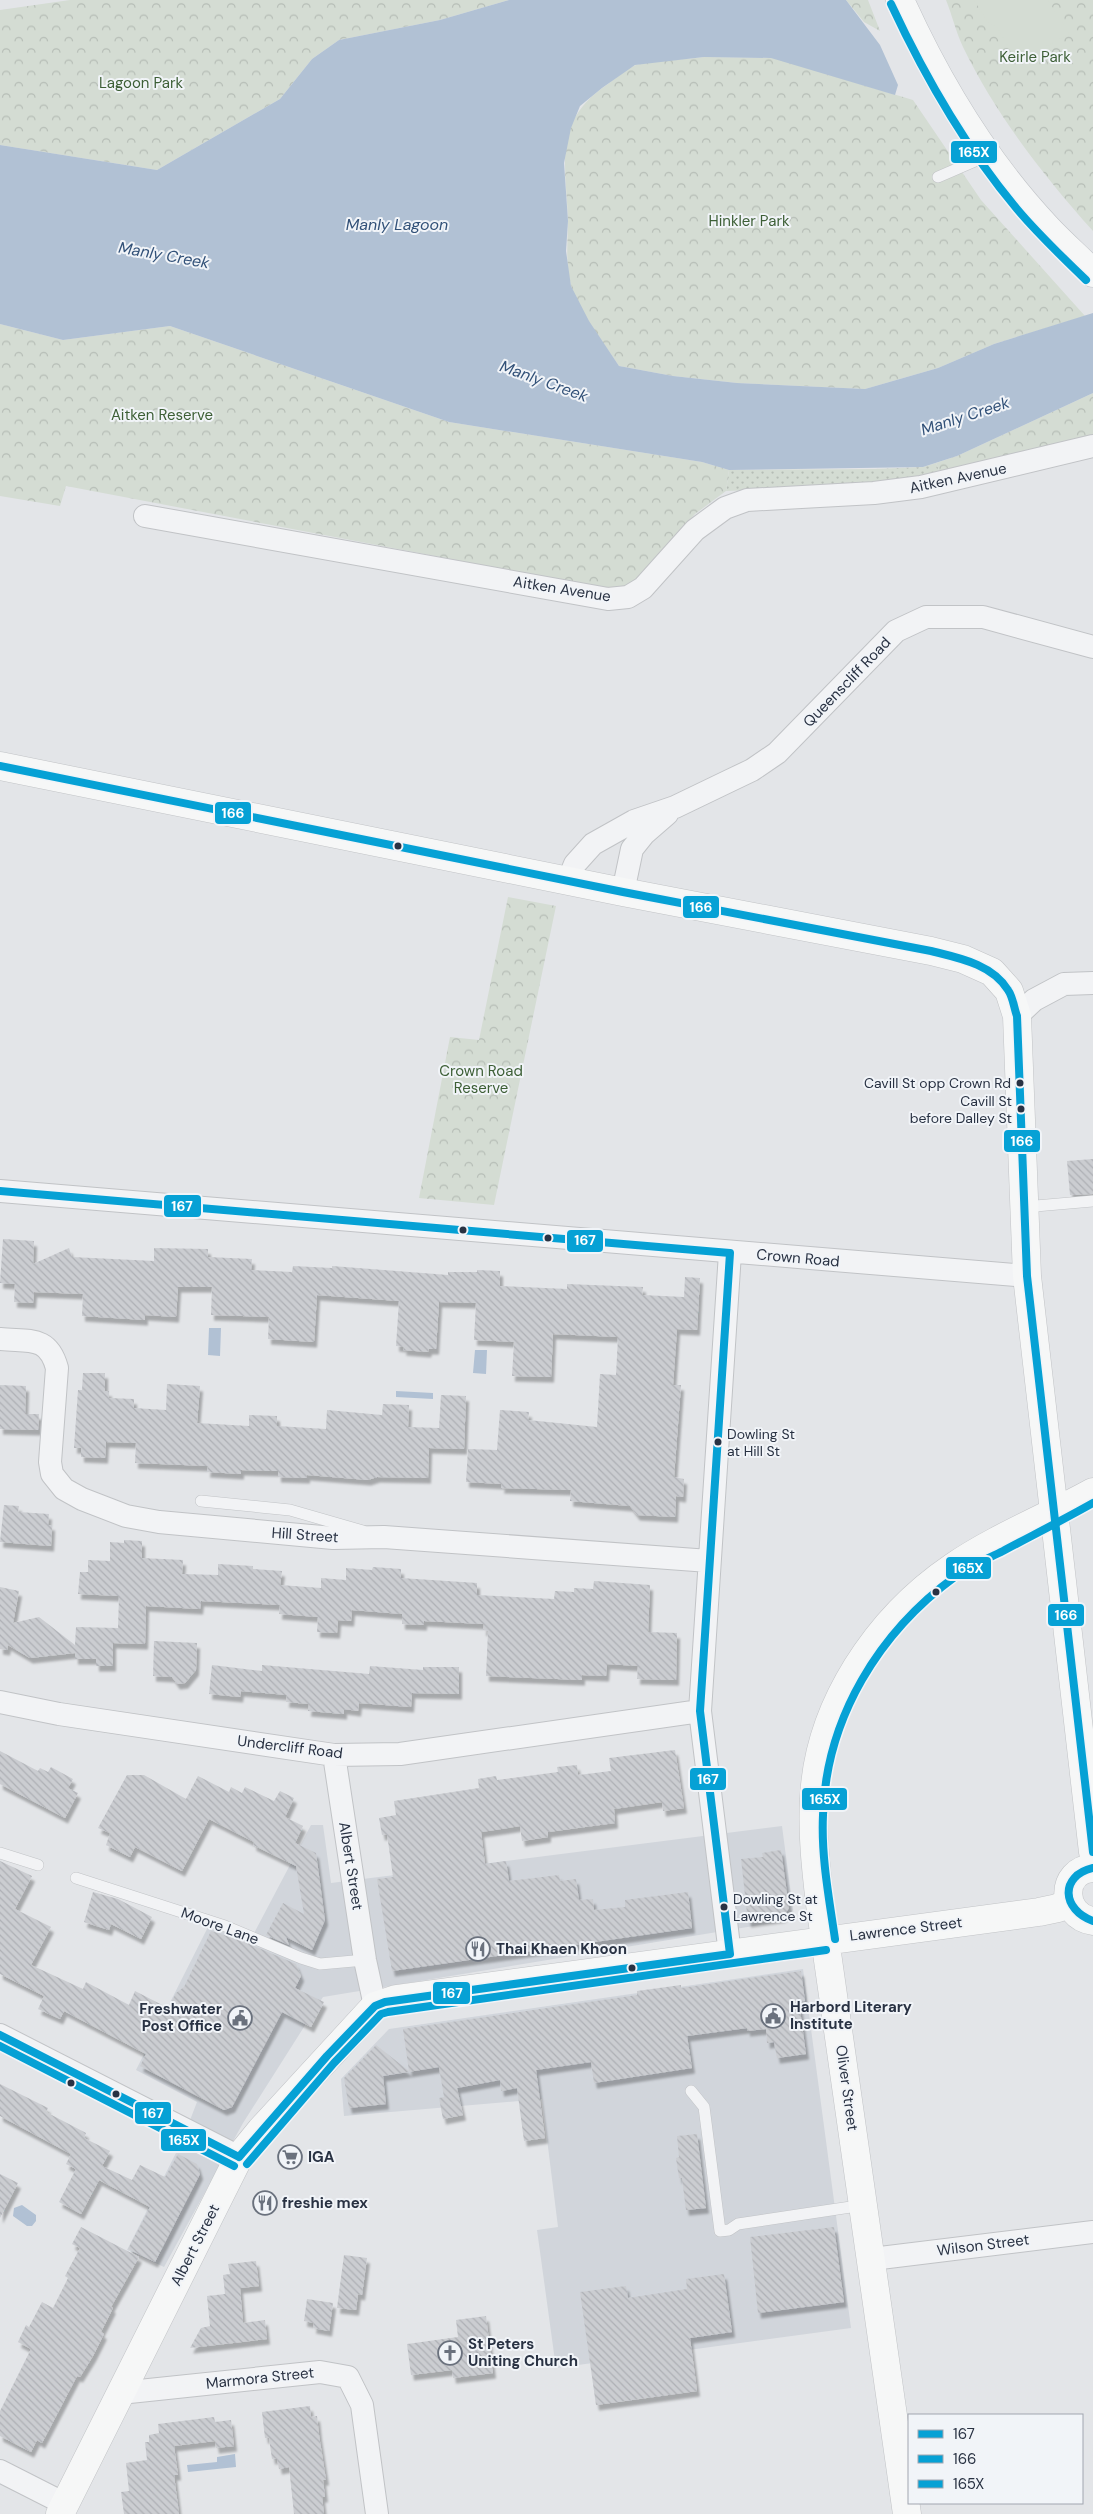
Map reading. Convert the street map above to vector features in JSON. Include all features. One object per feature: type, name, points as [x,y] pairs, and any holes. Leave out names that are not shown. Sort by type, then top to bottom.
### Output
[{"type":"main road","points":[[900,0],[935,71],[989,155],[1046,227],[1093,274]]},
{"type":"main road","points":[[0,766],[963,959],[985,967],[999,978],[1009,991],[1017,1016],[1027,1276],[1093,1852]]},
{"type":"main road","name":"Oliver Street","points":[[907,2514],[814,1848],[814,1797],[824,1740],[844,1690],[863,1657],[906,1604],[930,1583],[954,1566],[1093,1492]]},
{"type":"main road","points":[[1093,1868],[1080,1872],[1074,1877],[1068,1892],[1069,1901],[1077,1915],[1093,1921]]},
{"type":"main road","name":"Lawrence Street","points":[[380,2004],[826,1940],[1039,1912],[1058,1908],[1069,1901]]},
{"type":"main road","name":"Albert Street","points":[[62,2509],[239,2157],[261,2130],[380,2004]]},
{"type":"street","name":"Aitken Avenue","points":[[145,516],[608,599],[628,598],[643,588],[695,530],[725,508],[747,500],[874,493],[921,487],[1093,446]]},
{"type":"street","name":"Queenscliff Road","points":[[568,880],[575,864],[593,844],[634,821],[675,807],[752,770],[777,753],[896,631],[926,617],[983,617],[1093,647]]},
{"type":"street","name":"Queenscliff Road","points":[[623,892],[632,848],[644,834],[675,807]]},
{"type":"street","points":[[1017,1016],[1034,1000],[1064,984],[1093,983]]},
{"type":"street","name":"Crown Road","points":[[0,1191],[730,1253],[1027,1276]]},
{"type":"street","points":[[730,1253],[700,1711],[702,1740],[730,1954]]},
{"type":"street","name":"Hill Street","points":[[0,1339],[42,1343],[53,1353],[57,1368],[50,1462],[52,1474],[64,1489],[82,1499],[126,1516],[159,1522],[333,1538],[384,1537],[709,1561]]},
{"type":"street","name":"Undercliff Road","points":[[0,1702],[59,1714],[334,1755],[400,1754],[700,1711]]},
{"type":"street","name":"Albert Street","points":[[334,1755],[365,1960],[380,2004]]},
{"type":"street","points":[[0,2035],[239,2157]]},
{"type":"street","name":"Wilson Street","points":[[872,2259],[1093,2232]]},
{"type":"street","name":"Marmora Street","points":[[120,2393],[320,2372],[348,2377],[362,2405],[377,2514]]},
{"type":"street","points":[[0,2471],[62,2509]]},
{"type":"lane","points":[[938,177],[989,155]]},
{"type":"lane","points":[[1024,1208],[1093,1201]]},
{"type":"lane","points":[[201,1501],[290,1510],[384,1537]]},
{"type":"lane","points":[[0,1853],[38,1865]]},
{"type":"lane","name":"Moore Lane","points":[[76,1878],[225,1926],[320,1964],[365,1960]]},
{"type":"lane","points":[[691,2091],[704,2107],[720,2232],[729,2230],[738,2224],[864,2205]]},
{"type":"shaded area","points":[[311,1825],[323,1825],[331,1883],[782,1826],[793,1910],[784,1921],[323,1997],[243,2123],[164,2267],[127,2250],[182,2141],[197,2102],[136,2070],[209,1925],[251,1939]]},
{"type":"shaded area","points":[[803,1969],[851,2328],[556,2368],[537,2230],[558,2227],[542,2099],[344,2116],[341,2079],[389,2029]]},
{"type":"green space","name":"Lagoon Park","points":[[70,0],[509,0],[440,20],[339,40],[312,59],[280,99],[157,170],[0,145],[0,10]]},
{"type":"green space","points":[[846,0],[868,0],[880,31],[864,22]]},
{"type":"green space","name":"Keirle Park","points":[[946,0],[1093,0],[1093,231],[1022,144],[990,97],[963,47]]},
{"type":"green space","points":[[974,0],[1048,0],[1069,34],[1017,62],[997,27],[989,24]]},
{"type":"green space","name":"Hinkler Park","points":[[704,57],[774,58],[913,100],[981,200],[1085,316],[994,344],[938,368],[865,389],[737,383],[673,376],[619,366],[579,305],[569,277],[565,162],[566,145],[570,129],[578,113],[590,98],[633,66],[644,63]]},
{"type":"green space","name":"Aitken Reserve","points":[[0,324],[63,340],[170,326],[449,422],[702,462],[729,470],[726,491],[695,514],[631,585],[619,591],[66,486],[60,506],[0,496]]},
{"type":"green space","points":[[1093,393],[1093,438],[941,475],[936,463],[957,456]]},
{"type":"green space","points":[[936,463],[941,475],[899,485],[726,491],[729,470],[875,469],[923,467]]},
{"type":"green space","name":"Crown Road Reserve","points":[[508,897],[556,906],[494,1205],[419,1198],[450,1037],[479,1040]]},
{"type":"water","name":"Manly Lagoon","points":[[509,0],[846,0],[880,45],[898,85],[895,95],[771,58],[704,57],[635,65],[580,106],[571,128],[564,163],[568,221],[566,251],[571,286],[589,321],[619,366],[673,376],[737,383],[865,389],[938,368],[994,344],[1093,313],[1093,393],[957,456],[923,467],[729,470],[702,462],[449,422],[170,326],[63,340],[0,324],[0,145],[157,170],[280,99],[312,59],[339,40],[440,20]]},
{"type":"water","points":[[209,1328],[221,1328],[220,1356],[208,1355]]},
{"type":"water","points":[[475,1350],[487,1350],[486,1374],[473,1373]]},
{"type":"water","points":[[396,1391],[433,1393],[433,1399],[396,1397]]},
{"type":"water","points":[[22,2205],[36,2215],[36,2221],[32,2226],[27,2226],[13,2216],[14,2208]]},
{"type":"water","points":[[235,2454],[236,2467],[188,2472],[187,2465],[217,2462],[217,2457]]},
{"type":"building","points":[[1093,1159],[1093,1194],[1070,1195],[1067,1161]]},
{"type":"building","points":[[3,1239],[34,1241],[33,1264],[69,1248],[72,1257],[154,1261],[154,1248],[208,1249],[208,1257],[252,1259],[251,1270],[292,1272],[293,1266],[332,1268],[332,1266],[448,1275],[448,1272],[500,1271],[500,1286],[567,1289],[567,1284],[643,1287],[642,1295],[684,1297],[685,1277],[700,1278],[697,1330],[677,1329],[673,1385],[681,1385],[674,1477],[684,1479],[683,1497],[676,1496],[675,1517],[637,1515],[630,1506],[570,1501],[571,1490],[501,1488],[502,1484],[466,1482],[468,1449],[497,1450],[500,1410],[529,1412],[528,1420],[597,1427],[600,1374],[616,1375],[618,1337],[553,1334],[551,1377],[512,1376],[514,1342],[474,1340],[476,1303],[439,1302],[436,1349],[429,1349],[428,1352],[403,1350],[404,1347],[396,1346],[399,1301],[317,1295],[314,1342],[268,1339],[269,1317],[211,1315],[212,1287],[178,1287],[176,1317],[145,1315],[145,1320],[82,1316],[83,1294],[34,1292],[33,1303],[14,1302],[15,1284],[0,1283]]},
{"type":"building","points":[[83,1373],[105,1373],[105,1391],[109,1391],[109,1398],[134,1399],[134,1408],[166,1410],[167,1384],[200,1386],[197,1423],[249,1426],[249,1415],[277,1416],[277,1426],[326,1429],[327,1410],[382,1415],[383,1404],[409,1405],[408,1427],[439,1428],[441,1395],[466,1396],[464,1449],[429,1448],[428,1478],[377,1477],[368,1480],[307,1475],[307,1478],[278,1477],[278,1471],[241,1470],[241,1474],[207,1472],[208,1466],[135,1463],[136,1443],[106,1442],[105,1458],[81,1457],[81,1448],[74,1448],[78,1390],[82,1390]]},
{"type":"building","points":[[0,1385],[26,1386],[25,1414],[39,1414],[38,1430],[0,1429]]},
{"type":"building","points":[[4,1505],[19,1506],[18,1512],[49,1514],[48,1525],[52,1525],[51,1546],[0,1542]]},
{"type":"building","points":[[124,1540],[142,1541],[142,1558],[183,1560],[182,1574],[218,1575],[218,1564],[253,1566],[253,1569],[282,1571],[280,1585],[321,1588],[321,1578],[346,1580],[346,1568],[372,1570],[373,1567],[401,1569],[401,1578],[477,1583],[477,1595],[554,1599],[555,1591],[574,1592],[574,1588],[593,1589],[594,1581],[650,1585],[648,1632],[677,1633],[676,1680],[637,1679],[638,1666],[607,1664],[606,1676],[582,1675],[582,1680],[486,1676],[488,1631],[483,1630],[484,1624],[424,1621],[424,1625],[402,1624],[402,1614],[352,1610],[351,1621],[338,1620],[337,1633],[317,1632],[318,1617],[279,1614],[280,1605],[201,1601],[200,1609],[146,1606],[145,1644],[113,1643],[113,1666],[96,1666],[96,1659],[75,1659],[75,1653],[30,1658],[8,1645],[7,1650],[0,1649],[0,1587],[19,1591],[13,1623],[39,1617],[75,1645],[76,1627],[118,1628],[119,1596],[78,1594],[80,1572],[88,1572],[88,1560],[110,1561],[110,1542],[124,1543]]},
{"type":"building","points":[[154,1641],[197,1643],[196,1670],[185,1683],[177,1684],[172,1677],[153,1676]]},
{"type":"building","points":[[212,1665],[262,1671],[262,1665],[369,1674],[370,1666],[423,1670],[423,1667],[459,1667],[459,1694],[412,1693],[411,1707],[359,1703],[358,1711],[344,1709],[344,1714],[308,1711],[309,1704],[286,1702],[287,1695],[241,1691],[240,1697],[209,1694]]},
{"type":"building","points":[[675,1750],[684,1808],[663,1811],[662,1802],[614,1809],[615,1823],[548,1832],[548,1837],[522,1841],[520,1826],[481,1832],[485,1864],[506,1861],[509,1881],[559,1875],[560,1881],[576,1879],[579,1900],[593,1899],[594,1910],[625,1907],[625,1900],[688,1892],[692,1928],[392,1971],[377,1879],[393,1877],[387,1834],[382,1835],[379,1818],[396,1815],[394,1801],[479,1788],[478,1779],[496,1776],[497,1780],[558,1772],[557,1767],[577,1765],[578,1775],[611,1771],[609,1758]]},
{"type":"building","points":[[0,1751],[38,1771],[40,1768],[48,1772],[51,1767],[73,1779],[68,1788],[78,1793],[65,1818],[0,1784]]},
{"type":"building","points":[[127,1775],[144,1775],[186,1799],[198,1776],[229,1792],[231,1787],[242,1793],[245,1787],[274,1801],[280,1791],[294,1798],[285,1817],[303,1826],[295,1843],[316,1853],[325,1920],[312,1950],[286,1937],[289,1945],[266,1935],[283,1903],[304,1914],[296,1866],[253,1845],[254,1842],[209,1819],[182,1871],[135,1847],[130,1857],[106,1845],[110,1833],[98,1828]]},
{"type":"building","points":[[781,1850],[789,1908],[783,1917],[748,1922],[741,1859],[763,1857],[762,1853]]},
{"type":"building","points":[[0,1861],[32,1876],[15,1909],[51,1927],[31,1965],[83,1989],[86,1982],[129,2005],[135,1991],[168,2008],[176,1993],[184,1987],[211,1931],[240,1940],[296,1964],[301,1976],[295,1988],[324,2002],[311,2027],[282,2012],[232,2107],[224,2110],[140,2066],[146,2054],[64,2011],[60,2019],[38,2009],[44,1996],[0,1974]]},
{"type":"building","points":[[93,1892],[118,1899],[152,1917],[141,1939],[111,1924],[109,1930],[84,1922]]},
{"type":"building","points":[[801,1971],[805,2001],[799,2002],[806,2054],[777,2058],[774,2042],[767,2043],[766,2029],[747,2031],[747,2028],[687,2036],[692,2068],[594,2083],[591,2062],[536,2070],[545,2138],[524,2141],[517,2088],[501,2091],[500,2080],[457,2088],[463,2115],[443,2119],[439,2098],[444,2097],[439,2067],[383,2076],[386,2104],[349,2108],[344,2078],[376,2045],[409,2071],[403,2029],[637,1995],[637,1991],[681,1985],[681,1988]]},
{"type":"building","points":[[0,2084],[48,2108],[46,2112],[86,2133],[84,2138],[110,2151],[102,2166],[132,2180],[140,2165],[165,2177],[178,2154],[197,2164],[200,2174],[155,2262],[128,2249],[150,2207],[99,2180],[81,2214],[59,2202],[76,2169],[66,2164],[71,2154],[0,2116]]},
{"type":"building","points":[[697,2134],[706,2208],[686,2210],[682,2178],[679,2178],[676,2158],[679,2157],[677,2136]]},
{"type":"building","points":[[0,2174],[18,2183],[0,2218]]},
{"type":"building","points":[[81,2227],[139,2257],[111,2307],[113,2308],[101,2332],[104,2334],[93,2356],[80,2377],[77,2376],[42,2443],[37,2440],[31,2452],[0,2436],[0,2411],[31,2349],[18,2342],[26,2325],[29,2327],[42,2302],[53,2308],[68,2278],[65,2276],[80,2248],[72,2244]]},
{"type":"building","points":[[834,2227],[844,2302],[758,2313],[750,2237]]},
{"type":"building","points":[[344,2255],[367,2258],[362,2295],[358,2294],[356,2310],[337,2308]]},
{"type":"building","points":[[256,2261],[259,2286],[240,2288],[243,2323],[265,2320],[267,2339],[190,2348],[201,2328],[210,2326],[207,2296],[225,2294],[223,2275],[230,2274],[228,2264]]},
{"type":"building","points":[[724,2274],[732,2332],[690,2338],[697,2391],[596,2405],[580,2292],[626,2286],[628,2298],[687,2289],[686,2279]]},
{"type":"building","points":[[307,2299],[333,2303],[329,2331],[313,2328],[314,2323],[304,2321]]},
{"type":"building","name":"St Peters Uniting Church","points":[[486,2316],[493,2373],[453,2378],[452,2370],[411,2375],[407,2344],[458,2337],[456,2320]]},
{"type":"building","points":[[310,2406],[311,2417],[317,2416],[326,2480],[323,2480],[325,2497],[322,2497],[324,2514],[294,2514],[289,2467],[279,2469],[277,2458],[272,2459],[269,2438],[265,2438],[262,2412]]},
{"type":"building","points":[[214,2417],[215,2422],[231,2420],[234,2446],[216,2448],[215,2441],[174,2446],[178,2475],[174,2475],[179,2514],[124,2514],[121,2492],[129,2491],[126,2463],[147,2460],[145,2442],[149,2442],[149,2435],[159,2433],[158,2424]]},
{"type":"transit line","name":"165X","points":[[891,4],[932,85],[980,161],[1025,218],[1086,280]]},
{"type":"transit line","name":"166","points":[[0,766],[623,892],[931,951],[974,963],[1001,981],[1010,993],[1017,1016],[1027,1276],[1093,1852]]},
{"type":"transit line","name":"167","points":[[0,1191],[730,1253]]},
{"type":"transit line","name":"167","points":[[730,1253],[700,1711],[730,1954]]},
{"type":"transit line","name":"165X","points":[[835,1939],[823,1846],[826,1779],[834,1745],[846,1712],[862,1680],[881,1651],[903,1623],[928,1598],[956,1576],[1093,1503]]},
{"type":"transit line","name":"166","points":[[1093,1868],[1082,1872],[1074,1878],[1070,1885],[1069,1893],[1070,1902],[1075,1909],[1093,1921]]},
{"type":"transit line","name":"165X","points":[[247,2164],[334,2063],[381,2014],[826,1950]]},
{"type":"transit line","name":"167","points":[[239,2157],[327,2056],[375,2006],[385,2002],[730,1954]]},
{"type":"transit line","name":"167","points":[[0,2035],[239,2157]]},
{"type":"transit line","name":"165X","points":[[0,2046],[234,2166]]},
{"type":"place","name":"Cavill St opp Crown Rd","points":[[1020,1083]]},
{"type":"place","name":"Cavill St before Dalley St","points":[[1021,1109]]},
{"type":"place","name":"Dowling St at Hill St","points":[[718,1442]]},
{"type":"place","name":"Dowling St at Lawrence St","points":[[724,1907]]},
{"type":"place","name":"Thai Khaen Khoon","points":[[478,1949]]},
{"type":"place","name":"Harbord Literary Institute","points":[[773,2016]]},
{"type":"place","name":"Freshwater Post Office","points":[[240,2018]]},
{"type":"place","name":"IGA","points":[[290,2157]]},
{"type":"place","name":"freshie mex","points":[[265,2203]]},
{"type":"place","name":"St Peters Uniting Church","points":[[450,2353]]},
{"type":"water label","name":"Manly Creek","points":[[164,255]]},
{"type":"water label","name":"Manly Creek","points":[[544,381]]},
{"type":"water label","name":"Manly Creek","points":[[965,416]]}]
